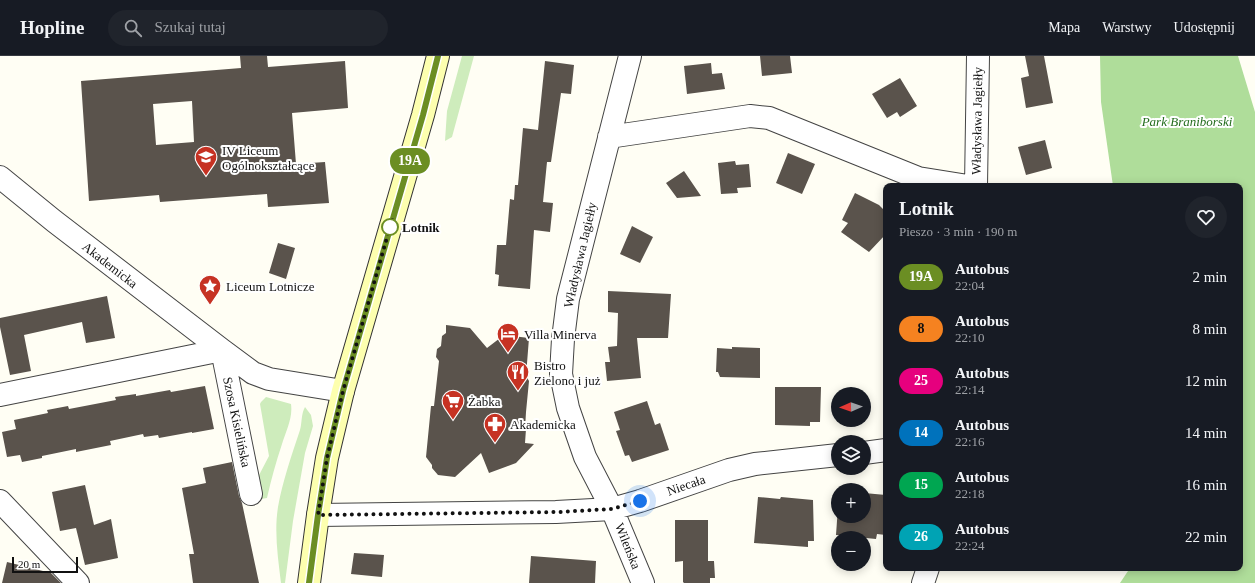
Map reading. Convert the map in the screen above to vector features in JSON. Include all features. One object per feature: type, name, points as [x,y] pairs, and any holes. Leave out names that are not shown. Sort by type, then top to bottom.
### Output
[{"type":"street","points":[[309,583],[327,458],[343,391],[423,115],[438,56]]},
{"type":"street","name":"Władysława Jagiełły","points":[[612,509],[585,457],[568,408],[561,374],[563,339],[568,299],[630,56]]},
{"type":"street","name":"Władysława Jagiełły","points":[[976,183],[978,56]]},
{"type":"street","name":"Władysława Jagiełły","points":[[609,137],[750,116],[769,118],[918,178],[949,183]]},
{"type":"street","name":"Akademicka","points":[[0,178],[253,373],[269,379],[343,391]]},
{"type":"street","points":[[0,395],[222,350]]},
{"type":"street","name":"Szosa Kisielińska","points":[[222,350],[252,494]]},
{"type":"street","points":[[871,451],[883,450]]},
{"type":"street","name":"Niecała","points":[[318,515],[556,512],[612,509],[640,501],[729,470],[755,464],[831,456]]},
{"type":"street","points":[[0,501],[78,583]]},
{"type":"street","name":"Wileńska","points":[[612,509],[643,583]]},
{"type":"street","points":[[923,583],[927,571]]},
{"type":"green space","points":[[462,56],[474,56],[452,137],[445,141],[447,111]]},
{"type":"green space","name":"Park Braniborski","points":[[1100,56],[1238,56],[1255,112],[1255,583],[1120,583],[1128,571],[1243,571],[1243,183],[1113,183],[1101,102]]},
{"type":"green space","points":[[266,397],[291,404],[291,414],[267,498],[261,499],[257,479],[269,456],[260,404]]},
{"type":"green space","points":[[305,407],[311,415],[313,426],[305,453],[293,521],[285,583],[281,583],[276,535],[278,507]]},
{"type":"building","points":[[240,56],[267,56],[268,67],[345,61],[348,108],[292,113],[296,164],[325,162],[329,203],[268,207],[267,194],[160,202],[159,195],[89,201],[81,81],[241,68]],"holes":[[[192,101],[194,142],[156,145],[153,104]]]},
{"type":"building","points":[[760,56],[790,56],[792,73],[762,76]]},
{"type":"building","points":[[1025,56],[1044,56],[1053,103],[1026,108],[1021,78],[1029,76]]},
{"type":"building","points":[[545,61],[574,65],[571,94],[561,93],[551,162],[547,162],[543,202],[553,203],[550,232],[534,230],[530,289],[498,286],[499,275],[495,274],[497,245],[506,245],[510,199],[514,200],[515,185],[518,185],[523,128],[538,130]]},
{"type":"building","points":[[711,63],[712,74],[722,73],[725,89],[687,94],[684,66]]},
{"type":"building","points":[[900,78],[917,106],[900,117],[897,112],[887,118],[872,94]]},
{"type":"building","points":[[1045,140],[1052,168],[1026,175],[1018,147]]},
{"type":"building","points":[[788,153],[815,164],[802,194],[776,183]]},
{"type":"building","points":[[735,161],[736,165],[749,164],[751,187],[737,188],[738,193],[721,194],[718,163]]},
{"type":"building","points":[[684,171],[701,196],[677,198],[666,183]]},
{"type":"building","points":[[855,193],[879,205],[883,209],[883,237],[869,252],[841,232],[848,223],[842,220]]},
{"type":"building","points":[[632,226],[653,237],[640,263],[620,254]]},
{"type":"building","points":[[278,243],[295,248],[286,279],[269,273]]},
{"type":"building","points":[[608,291],[671,294],[668,338],[637,338],[641,378],[607,381],[605,362],[610,362],[608,347],[617,346],[618,313],[608,312]]},
{"type":"building","points":[[107,296],[115,338],[86,343],[82,322],[24,335],[31,371],[10,375],[0,327],[0,318]]},
{"type":"building","points":[[446,325],[470,328],[487,348],[504,335],[529,338],[526,376],[529,381],[525,443],[534,444],[516,463],[489,473],[481,453],[455,477],[438,475],[426,457],[431,406],[434,406],[439,361],[436,357],[437,349],[441,346],[442,336],[446,333]]},
{"type":"building","points":[[732,347],[760,348],[760,378],[720,377],[718,372],[716,372],[717,348],[732,349]]},
{"type":"building","points":[[205,386],[214,429],[159,438],[158,435],[144,437],[143,434],[110,441],[111,445],[76,452],[76,449],[22,462],[20,455],[7,457],[2,432],[16,429],[14,420],[48,413],[47,410],[68,406],[69,409],[116,400],[115,397],[136,394],[136,396],[170,390],[171,392]]},
{"type":"building","points":[[775,387],[821,387],[820,422],[810,422],[810,426],[775,425]]},
{"type":"building","points":[[647,401],[655,425],[660,423],[669,450],[632,462],[629,455],[625,456],[616,431],[620,430],[614,412]]},
{"type":"building","points":[[232,462],[259,583],[193,583],[189,554],[194,554],[182,488],[206,483],[203,468]]},
{"type":"building","points":[[85,485],[94,525],[111,519],[118,558],[85,565],[76,528],[60,531],[52,492]]},
{"type":"building","points":[[871,494],[883,495],[883,535],[877,534],[876,539],[871,538],[871,531],[836,531],[837,523],[871,523]]},
{"type":"building","points":[[758,497],[780,499],[781,497],[813,500],[814,541],[808,541],[808,547],[754,543]]},
{"type":"building","points":[[675,520],[708,520],[708,561],[714,561],[715,578],[710,578],[710,583],[683,582],[683,561],[675,562]]},
{"type":"building","points":[[354,553],[384,555],[382,577],[351,574]]},
{"type":"building","points":[[531,556],[596,561],[595,583],[529,583]]},
{"type":"building","points":[[7,562],[51,573],[61,583],[2,583]]},
{"type":"bus line","name":"19A","points":[[309,583],[327,458],[343,391],[423,115],[438,56]]},
{"type":"place","name":"IV Liceum Ogólnokształcące","points":[[206,176]]},
{"type":"place","name":"Lotnik","points":[[390,227]]},
{"type":"place","name":"Liceum Lotnicze","points":[[210,306]]},
{"type":"place","name":"Villa Minerva","points":[[508,354]]},
{"type":"place","name":"Bistro Zielono i już","points":[[518,392]]},
{"type":"place","name":"Żabka","points":[[453,420]]},
{"type":"place","name":"Akademicka","points":[[495,444]]},
{"type":"route","points":[[390,227],[392,220],[343,391],[327,458],[318,515],[559,512],[612,509],[640,501]]}]
